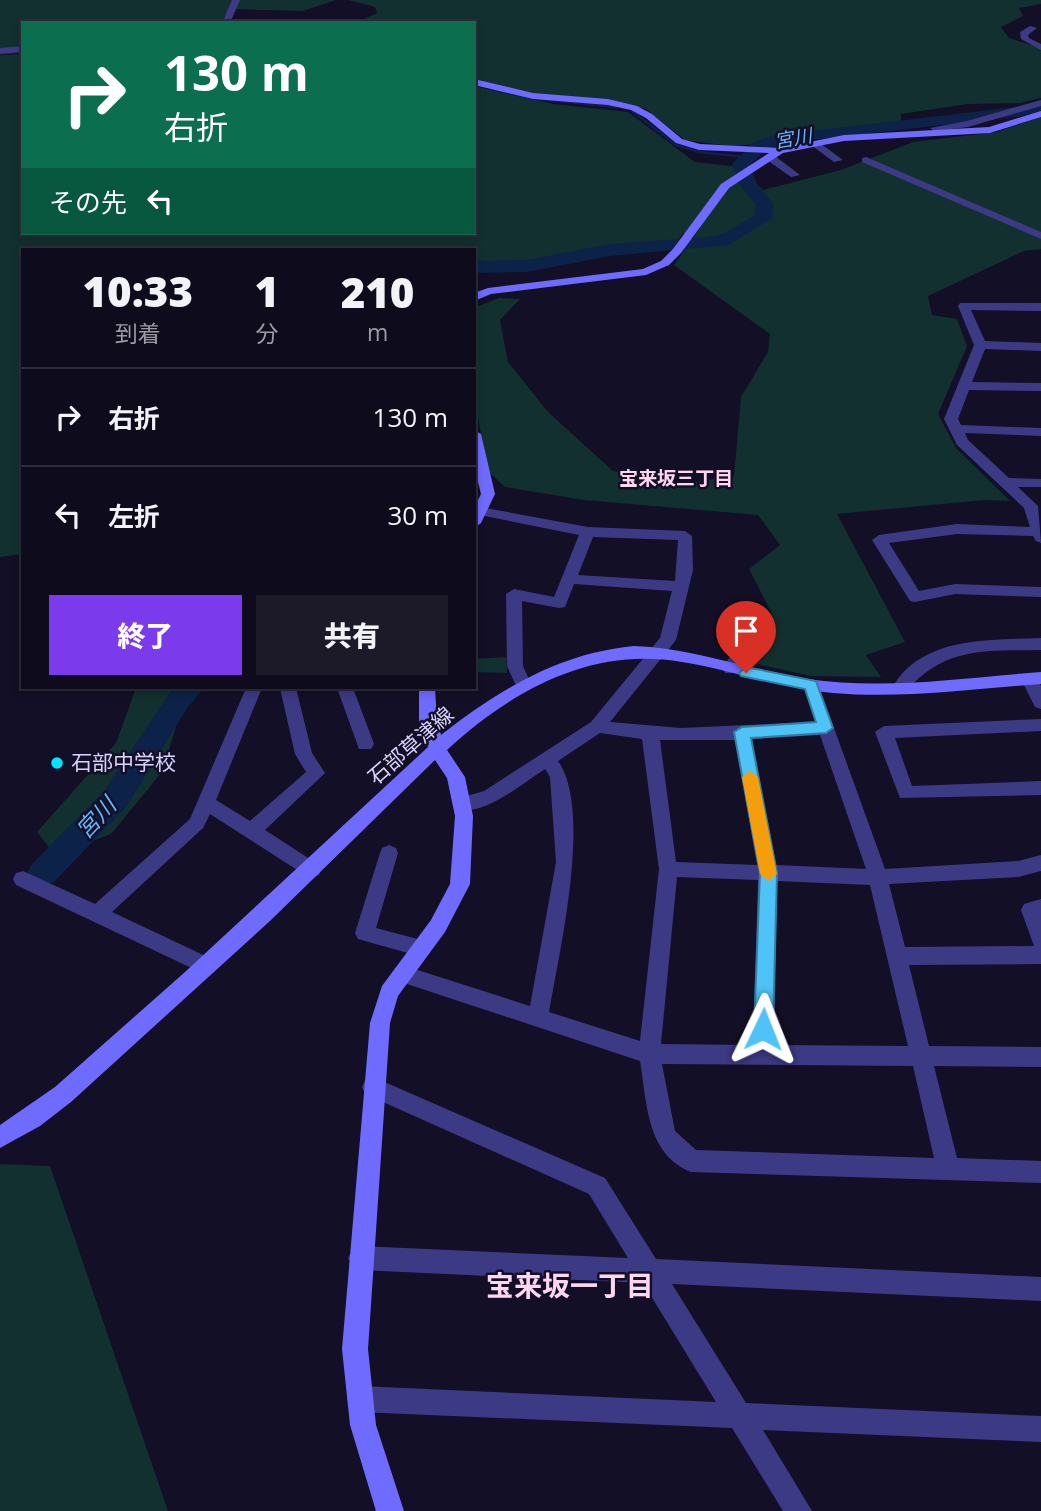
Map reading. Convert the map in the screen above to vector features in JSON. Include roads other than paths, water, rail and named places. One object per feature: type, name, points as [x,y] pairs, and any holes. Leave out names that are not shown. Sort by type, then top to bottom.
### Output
[{"type":"street","points":[[227,21],[236,0]]},
{"type":"street","points":[[1033,28],[1023,34],[1025,39],[1041,47]]},
{"type":"street","points":[[0,51],[21,49]]},
{"type":"street","points":[[476,82],[533,96],[608,102],[634,108],[649,116],[679,141],[699,147],[780,151],[844,138],[989,130],[1041,114]]},
{"type":"street","points":[[938,131],[1041,103]]},
{"type":"street","points":[[814,143],[838,160]]},
{"type":"street","points":[[476,297],[499,290],[646,272],[665,263],[725,186],[780,151]]},
{"type":"street","points":[[771,158],[795,175]]},
{"type":"street","points":[[866,160],[1041,236]]},
{"type":"street","points":[[1041,306],[964,306],[980,345],[951,419],[961,442],[1031,506],[1040,534],[957,529],[879,540],[915,597],[955,589],[1041,592]]},
{"type":"street","points":[[980,345],[1041,347]]},
{"type":"street","points":[[964,386],[1041,387]]},
{"type":"street","points":[[956,429],[1041,432]]},
{"type":"street","points":[[462,804],[489,797],[597,726],[668,640],[685,570],[685,536],[588,532],[477,517],[488,494],[478,466]]},
{"type":"street","points":[[1005,482],[1041,483]]},
{"type":"street","points":[[524,686],[514,666],[514,594],[559,603],[588,532]]},
{"type":"street","points":[[570,579],[681,587]]},
{"type":"street","points":[[731,669],[755,628]]},
{"type":"street","points":[[901,686],[914,668],[936,655],[971,647],[1041,644]]},
{"type":"street","name":"石部草津線","points":[[0,1137],[64,1093],[207,966],[312,870],[437,748],[507,695],[578,662],[613,654],[656,654],[811,685],[901,686],[1035,678]]},
{"type":"street","points":[[1035,678],[1041,703]]},
{"type":"street","points":[[811,685],[878,877],[949,1171]]},
{"type":"street","points":[[99,913],[197,823],[254,689]]},
{"type":"street","points":[[253,830],[316,773],[304,754],[288,689]]},
{"type":"street","points":[[345,689],[365,744]]},
{"type":"street","points":[[390,1511],[363,1425],[355,1349],[373,1087],[380,1023],[388,992],[438,926],[460,884],[464,816],[456,777],[437,748],[428,721],[427,689]]},
{"type":"street","points":[[1041,725],[884,732],[906,793],[1041,788]]},
{"type":"street","points":[[597,726],[628,733],[826,728]]},
{"type":"street","points":[[650,732],[668,869],[649,1054],[665,1137],[691,1161],[1041,1172]]},
{"type":"street","points":[[742,732],[768,873],[762,1055]]},
{"type":"street","points":[[538,1018],[565,862],[559,776],[547,759]]},
{"type":"street","points":[[207,803],[312,870]]},
{"type":"street","points":[[389,853],[365,933],[422,948]]},
{"type":"street","points":[[668,869],[878,877],[1018,869],[1041,863]]},
{"type":"street","points":[[23,879],[207,966]]},
{"type":"street","points":[[1041,907],[1031,910],[1041,941]]},
{"type":"street","points":[[897,956],[1041,955]]},
{"type":"street","points":[[402,974],[649,1054],[1041,1057]]},
{"type":"street","points":[[373,1087],[597,1186],[798,1511]]},
{"type":"street","points":[[360,1258],[1041,1289]]},
{"type":"street","points":[[360,1399],[1041,1429]]},
{"type":"waterway","points":[[0,53],[21,52]]},
{"type":"waterway","points":[[494,90],[526,97]]},
{"type":"waterway","points":[[539,99],[616,107]]},
{"type":"waterway","name":"宮川","points":[[476,267],[527,266],[610,250],[729,239],[763,218],[765,205],[749,185],[741,164],[761,145],[782,138],[1041,109]]},
{"type":"waterway","points":[[632,111],[676,145],[698,152],[746,157]]},
{"type":"waterway","name":"宮川","points":[[43,873],[115,799],[178,700],[189,689]]},
{"type":"place","name":"石部中学校","points":[[57,763]]},
{"type":"district","name":"宝来坂三丁目","points":[[676,478]]},
{"type":"district","name":"宝来坂一丁目","points":[[570,1286]]}]
